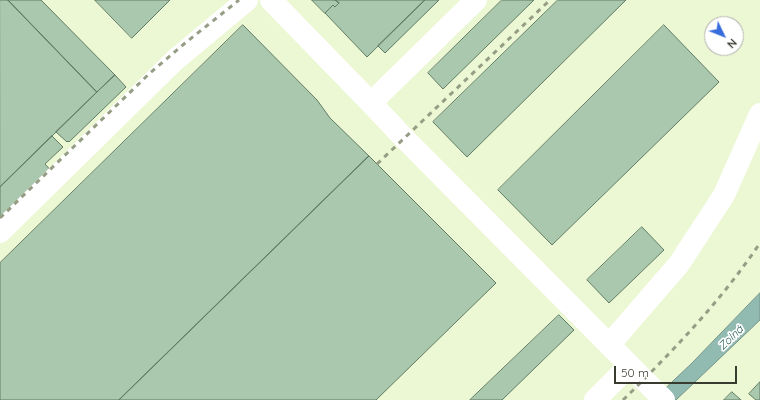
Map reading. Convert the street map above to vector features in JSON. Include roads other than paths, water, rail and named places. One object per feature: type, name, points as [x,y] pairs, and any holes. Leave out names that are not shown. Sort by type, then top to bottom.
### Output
[{"type":"lane","points":[[0,232],[175,60],[247,0]]},
{"type":"lane","points":[[271,0],[404,138],[664,400]]},
{"type":"lane","points":[[371,103],[476,0]]},
{"type":"lane","points":[[609,345],[679,264],[724,195],[760,114]]},
{"type":"lane","points":[[595,400],[630,366]]},
{"type":"water","name":"Zolná","points":[[760,293],[760,320],[676,400],[653,400],[692,363]]},
{"type":"railway","points":[[0,218],[150,73],[239,0]]},
{"type":"railway","points":[[377,164],[550,0]]},
{"type":"railway","points":[[623,400],[696,325],[729,285],[760,243]]}]
